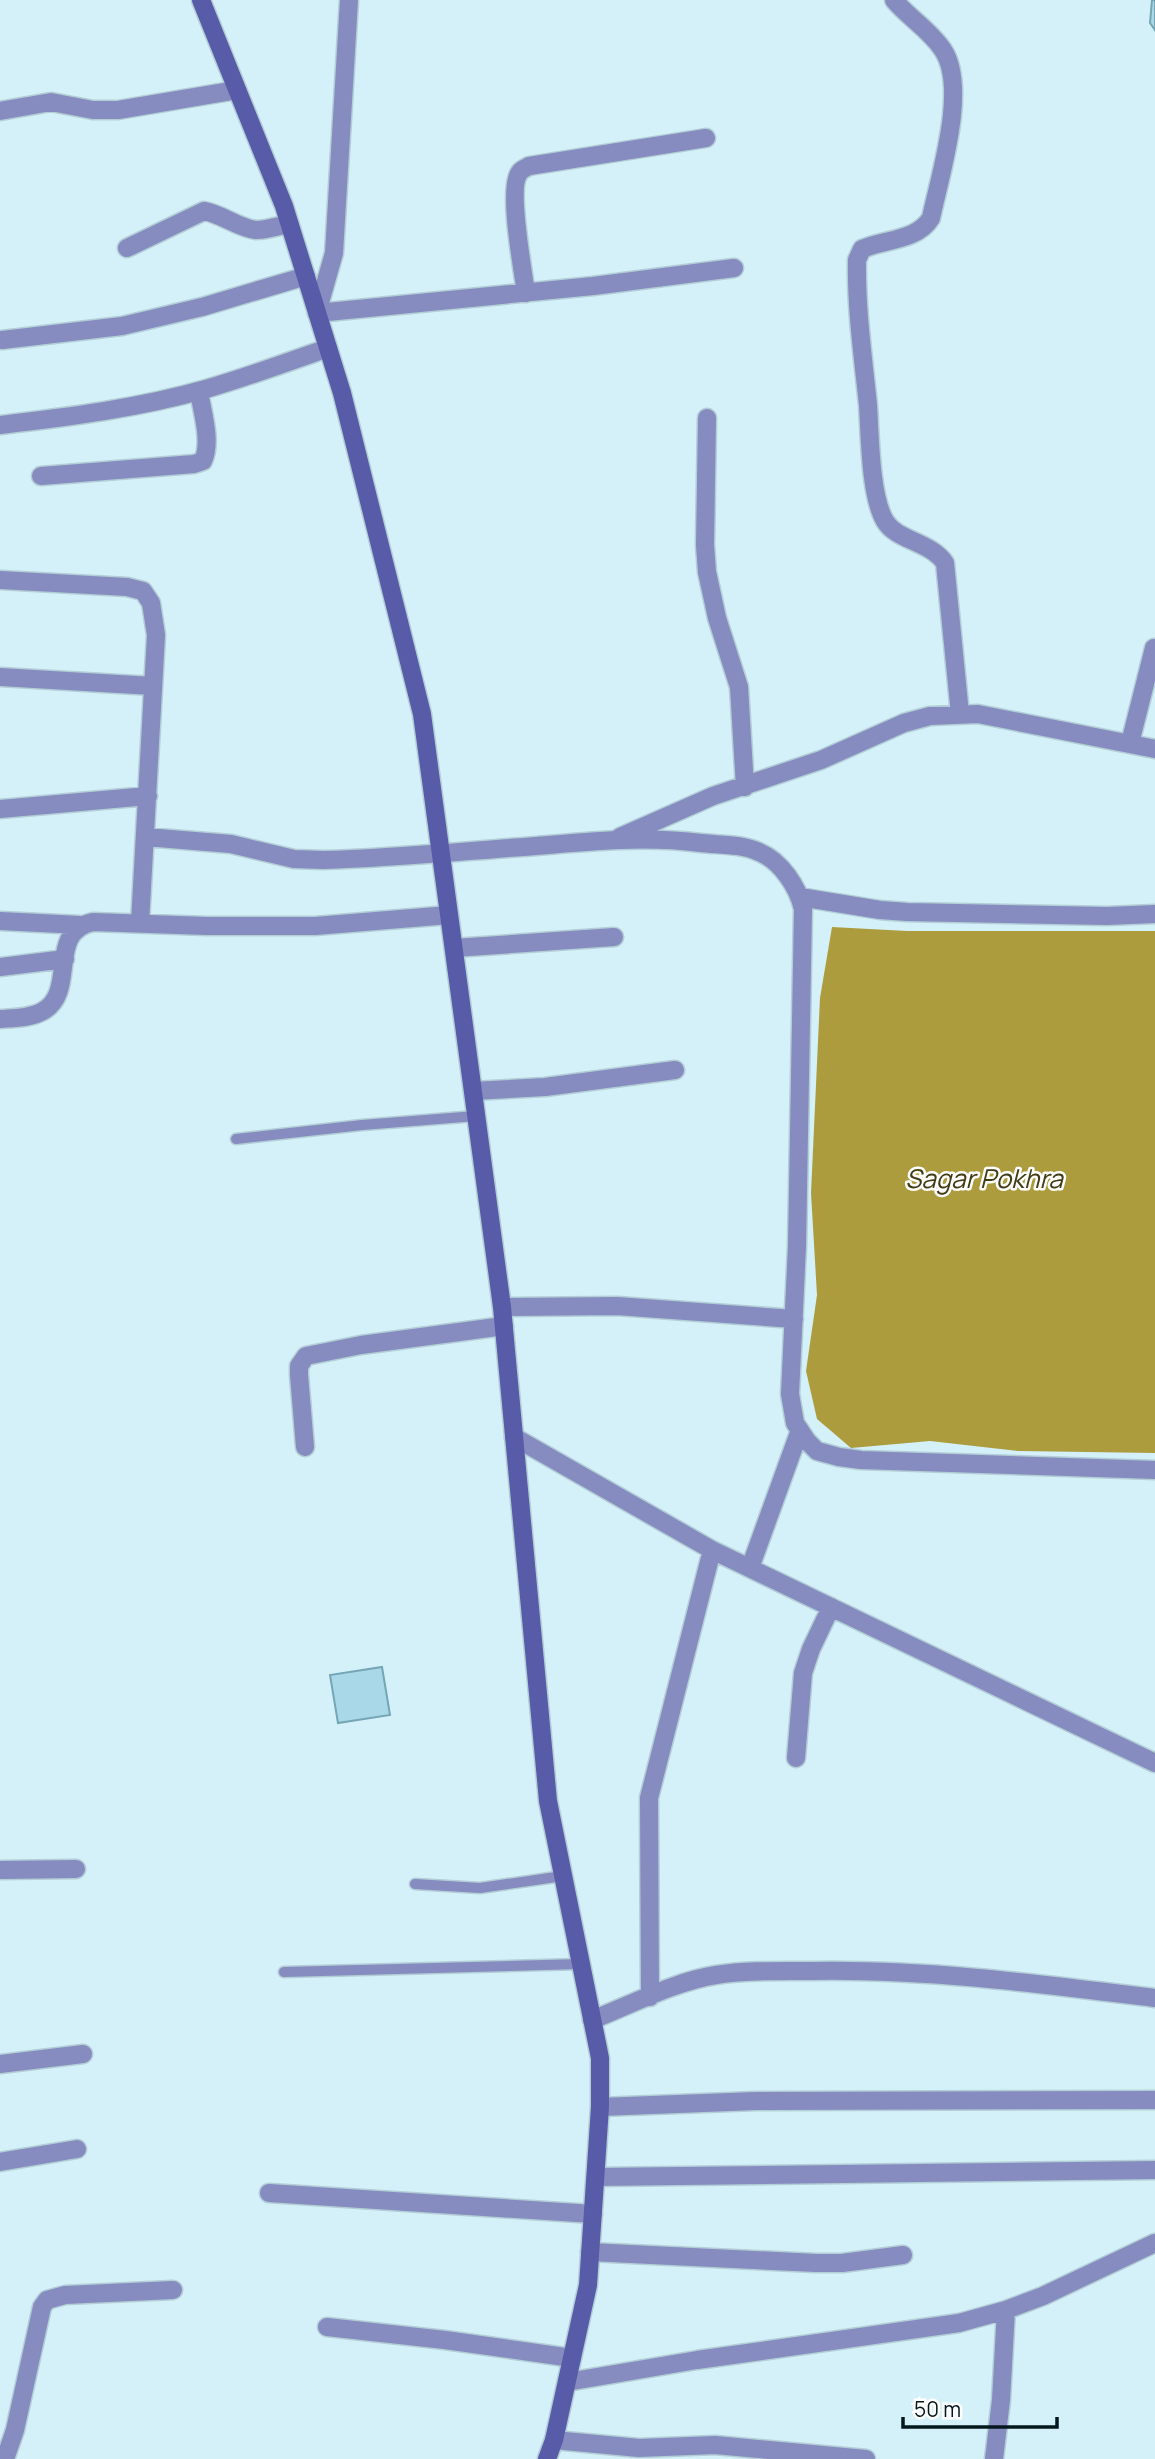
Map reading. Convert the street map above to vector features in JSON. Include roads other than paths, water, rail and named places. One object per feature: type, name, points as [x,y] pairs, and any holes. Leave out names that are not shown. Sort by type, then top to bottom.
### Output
[{"type":"street","points":[[201,0],[289,224],[306,276],[342,393],[422,714],[502,1307],[548,1801],[600,2058],[600,2107],[588,2285],[554,2440],[547,2459]]},
{"type":"street","points":[[317,313],[334,253],[349,0]]},
{"type":"street","points":[[894,0],[930,33],[943,50],[950,64],[954,89],[953,115],[931,218],[925,228],[862,249],[857,260],[870,429],[877,501],[885,522],[893,530],[938,552],[945,563],[960,714]]},
{"type":"street","points":[[0,111],[51,102],[93,110],[118,110],[237,90]]},
{"type":"street","points":[[526,293],[515,205],[515,185],[519,172],[529,166],[706,138]]},
{"type":"street","points":[[127,248],[204,211],[256,230],[289,224]]},
{"type":"street","points":[[317,313],[526,293],[734,268]]},
{"type":"street","points":[[2,340],[122,326],[202,307],[306,276]]},
{"type":"street","points":[[0,425],[69,417],[199,391],[328,348]]},
{"type":"street","points":[[41,476],[194,464],[203,461],[207,453],[199,391]]},
{"type":"street","points":[[707,418],[707,572],[718,618],[740,687],[744,787]]},
{"type":"street","points":[[0,580],[127,587],[143,591],[151,603],[155,618],[153,686],[140,923]]},
{"type":"street","points":[[1130,743],[1154,648]]},
{"type":"street","points":[[0,677],[153,686]]},
{"type":"street","points":[[613,840],[713,796],[821,760],[904,723],[930,716],[960,714],[991,717],[1155,749]]},
{"type":"street","points":[[0,809],[148,796]]},
{"type":"street","points":[[146,837],[230,844],[294,859],[350,859],[613,840],[672,839],[746,848],[762,853],[776,864],[793,884],[803,909],[804,962],[790,1394],[795,1423],[817,1451],[839,1457],[1155,1470]]},
{"type":"street","points":[[800,897],[880,911],[1155,915]]},
{"type":"street","points":[[0,921],[80,925],[93,922],[315,926],[449,915]]},
{"type":"street","points":[[0,1019],[41,1013],[51,1006],[58,995],[71,934],[80,925]]},
{"type":"street","points":[[454,948],[614,937]]},
{"type":"street","points":[[0,967],[65,959]]},
{"type":"street","points":[[473,1091],[545,1087],[675,1070]]},
{"type":"street","points":[[502,1307],[626,1307],[794,1319]]},
{"type":"street","points":[[304,1447],[299,1366],[306,1356],[360,1345],[504,1326]]},
{"type":"street","points":[[750,1568],[800,1430]]},
{"type":"street","points":[[514,1437],[712,1550],[1155,1763]]},
{"type":"street","points":[[650,1997],[649,1798],[712,1550]]},
{"type":"street","points":[[796,1758],[803,1673],[831,1607]]},
{"type":"street","points":[[0,1870],[76,1869]]},
{"type":"street","points":[[592,2020],[716,1975],[871,1970],[1009,1980],[1155,1998]]},
{"type":"street","points":[[0,2064],[83,2054]]},
{"type":"street","points":[[600,2107],[770,2101],[1155,2100]]},
{"type":"street","points":[[0,2162],[77,2149]]},
{"type":"street","points":[[596,2177],[1155,2170]]},
{"type":"street","points":[[269,2193],[593,2214]]},
{"type":"street","points":[[567,2382],[711,2358],[959,2323],[1043,2296],[1155,2243]]},
{"type":"street","points":[[590,2252],[816,2263],[842,2263],[903,2255]]},
{"type":"street","points":[[5,2459],[18,2418],[41,2307],[47,2300],[65,2295],[173,2290]]},
{"type":"street","points":[[993,2459],[1001,2400],[1006,2310]]},
{"type":"street","points":[[327,2327],[572,2358]]},
{"type":"street","points":[[554,2440],[639,2448],[715,2445],[866,2459]]},
{"type":"lane","points":[[236,1139],[476,1116]]},
{"type":"lane","points":[[415,1884],[480,1888],[563,1876]]},
{"type":"lane","points":[[284,1972],[581,1965]]},
{"type":"water","name":"Sagar Pokhra","points":[[832,927],[907,931],[1155,931],[1155,1453],[1018,1451],[930,1441],[851,1448],[817,1419],[806,1371],[817,1295],[811,1193],[820,998]]}]
